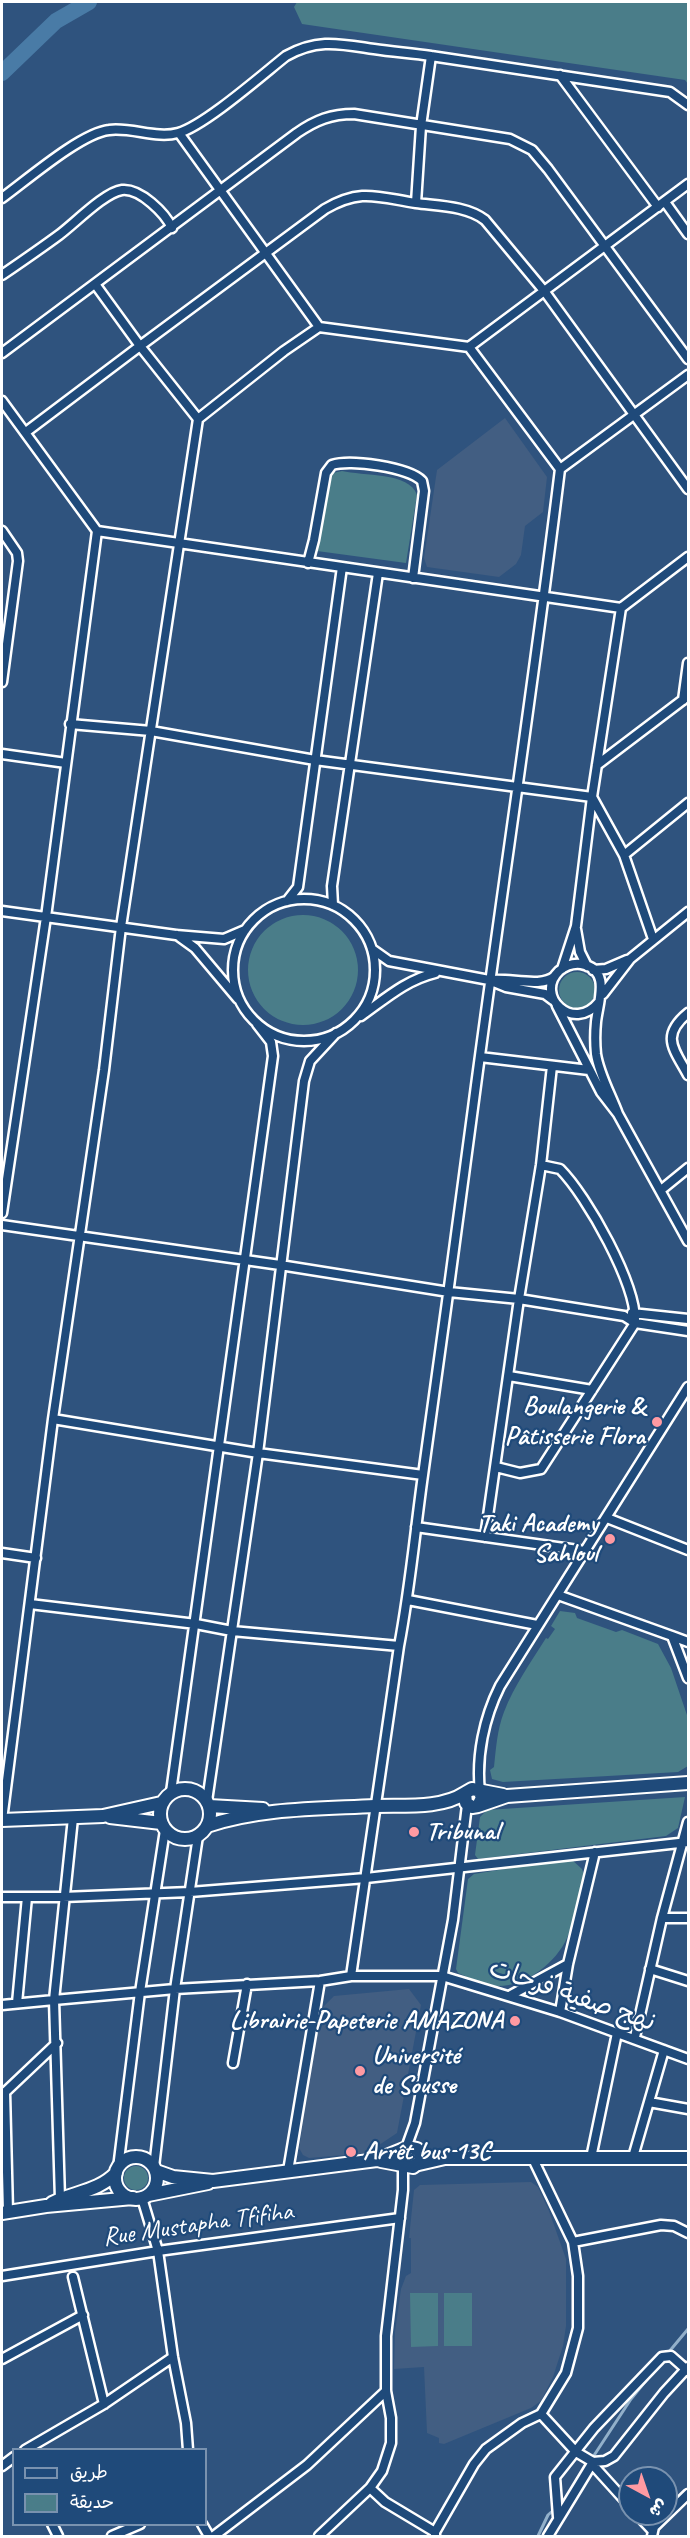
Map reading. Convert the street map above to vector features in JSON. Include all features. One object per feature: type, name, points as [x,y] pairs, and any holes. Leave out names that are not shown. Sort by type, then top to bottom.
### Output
[{"type":"main road","points":[[207,1826],[232,1818],[285,1811],[440,1803],[688,1783]]},
{"type":"main road","points":[[191,1789],[200,1793],[208,1803],[210,1816],[207,1826],[198,1836],[183,1839],[172,1836],[163,1826],[159,1813],[162,1803],[171,1792],[191,1789]]},
{"type":"main road","points":[[471,1800],[472,1789],[507,1796]]},
{"type":"main road","points":[[2,1820],[103,1816],[162,1803]]},
{"type":"main road","points":[[208,1803],[285,1811]]},
{"type":"main road","points":[[103,1816],[163,1826]]},
{"type":"main road","points":[[5,2212],[141,2197],[200,2186],[213,2181],[376,2160],[409,2149],[445,2158]]},
{"type":"main road","points":[[409,2149],[400,2155],[413,2165]]},
{"type":"main road","points":[[409,2149],[421,2154],[413,2165]]},
{"type":"main road","points":[[46,2206],[109,2180],[129,2158],[136,2157],[149,2162],[155,2169],[174,2177],[213,2181]]},
{"type":"main road","points":[[376,2160],[413,2165],[445,2158],[688,2158]]},
{"type":"main road","points":[[141,2197],[156,2184],[155,2169]]},
{"type":"main road","points":[[117,2170],[115,2180],[121,2192],[141,2197]]},
{"type":"street","points":[[2,198],[81,140],[97,132],[111,129],[179,133],[214,112],[286,56],[302,47],[346,44],[560,75],[670,92],[688,105]]},
{"type":"street","points":[[416,202],[421,126],[431,56]]},
{"type":"street","points":[[560,75],[661,204],[688,234]]},
{"type":"street","points":[[2,353],[297,133],[324,117],[354,114],[510,139],[524,145],[544,163],[688,359]]},
{"type":"street","points":[[179,133],[319,327]]},
{"type":"street","points":[[2,1820],[52,1419],[81,1235],[121,927],[198,419],[319,327],[469,347],[688,184]]},
{"type":"street","points":[[2,275],[60,235],[105,199],[121,190],[134,192],[153,204],[168,220],[172,228]]},
{"type":"street","points":[[26,432],[325,209],[352,195],[416,202],[477,213],[496,231],[545,291],[688,489]]},
{"type":"street","points":[[95,284],[140,346],[198,419]]},
{"type":"street","points":[[351,1976],[399,1646],[408,1600],[489,980],[545,597],[560,469],[469,347]]},
{"type":"street","points":[[560,469],[688,375]]},
{"type":"street","points":[[2,401],[98,531],[70,724],[46,917],[6,1158],[2,1213]]},
{"type":"street","points":[[308,562],[315,540],[326,473],[332,465],[353,462],[407,473],[422,481],[424,491],[413,578]]},
{"type":"street","points":[[2,531],[17,553],[18,561],[2,682]]},
{"type":"street","points":[[98,531],[621,608]]},
{"type":"street","points":[[618,1114],[601,1092],[551,992],[576,926],[592,797],[621,608],[688,557]]},
{"type":"street","points":[[287,901],[298,887],[342,567]]},
{"type":"street","points":[[333,905],[332,886],[378,573]]},
{"type":"street","points":[[597,765],[686,698],[688,663]]},
{"type":"street","points":[[70,724],[151,731],[315,760],[592,797]]},
{"type":"street","points":[[2,754],[66,763]]},
{"type":"street","points":[[592,797],[624,855],[653,939]]},
{"type":"street","points":[[624,855],[688,803]]},
{"type":"street","points":[[241,1004],[235,986],[233,966],[237,947],[246,930],[257,917],[271,907],[287,901],[310,900],[333,905],[357,922],[372,948],[375,964],[370,996],[362,1011],[351,1023]]},
{"type":"street","points":[[2,910],[176,935],[224,939],[246,930]]},
{"type":"street","points":[[372,948],[390,961],[437,972],[489,980],[506,987],[545,994],[561,1010],[578,1015],[586,1013],[600,1000],[609,984],[630,958],[687,916]]},
{"type":"street","points":[[576,926],[580,952],[602,982],[596,1053],[600,1069],[618,1114],[688,1241]]},
{"type":"street","points":[[171,1792],[273,1056],[271,1042],[241,1004],[195,948],[176,935]]},
{"type":"street","points":[[489,980],[507,978],[542,983],[574,964],[606,969],[630,958]]},
{"type":"street","points":[[257,1024],[287,1039],[304,1041],[320,1039],[336,1033],[406,983],[437,972]]},
{"type":"street","points":[[688,1013],[672,1029],[671,1037],[675,1052],[688,1075]]},
{"type":"street","points":[[208,1803],[258,1453],[304,1082],[310,1061],[336,1033]]},
{"type":"street","points":[[480,1057],[589,1070]]},
{"type":"street","points":[[485,1537],[519,1299],[541,1166],[552,1066]]},
{"type":"street","points":[[496,1467],[520,1473],[541,1469],[635,1323],[635,1312],[617,1260],[574,1186],[560,1169],[541,1166]]},
{"type":"street","points":[[661,1190],[688,1168]]},
{"type":"street","points":[[2,1225],[81,1235],[449,1292],[519,1299],[624,1316],[635,1323],[688,1331]]},
{"type":"street","points":[[624,1316],[635,1312],[688,1318]]},
{"type":"street","points":[[509,1376],[592,1390]]},
{"type":"street","points":[[409,2149],[442,1976],[471,1800],[491,1705],[537,1625],[688,1387]]},
{"type":"street","points":[[52,1419],[258,1453],[423,1475]]},
{"type":"street","points":[[607,1518],[688,1550]]},
{"type":"street","points":[[416,1527],[585,1551]]},
{"type":"street","points":[[2,1553],[36,1558]]},
{"type":"street","points":[[558,1595],[688,1642]]},
{"type":"street","points":[[408,1600],[537,1625]]},
{"type":"street","points":[[30,1604],[196,1624],[232,1631],[399,1646]]},
{"type":"street","points":[[672,1636],[688,1678]]},
{"type":"street","points":[[479,1769],[480,1792]]},
{"type":"street","points":[[60,2199],[54,2001],[73,1818]]},
{"type":"street","points":[[635,2037],[662,1918],[686,1842],[688,1822]]},
{"type":"street","points":[[117,2170],[163,1826]]},
{"type":"street","points":[[155,2169],[176,1989],[198,1836]]},
{"type":"street","points":[[2,1897],[190,1892],[366,1878],[686,1842]]},
{"type":"street","points":[[560,2012],[568,1964],[595,1852]]},
{"type":"street","points":[[17,2003],[27,1897]]},
{"type":"street","points":[[662,1918],[688,1918]]},
{"type":"street","points":[[511,1995],[568,1964]]},
{"type":"street","points":[[650,1969],[688,1981]]},
{"type":"street","name":"نهج صفية فرحات","points":[[2,2006],[176,1989],[320,1981],[351,1976],[442,1976],[511,1995],[635,2037],[688,2059]]},
{"type":"street","points":[[288,2171],[320,1981]]},
{"type":"street","points":[[233,2063],[248,1984]]},
{"type":"street","points":[[591,2158],[617,2032]]},
{"type":"street","points":[[5,2212],[3,2094],[57,2043]]},
{"type":"street","points":[[633,2157],[664,2050]]},
{"type":"street","points":[[649,2102],[688,2109]]},
{"type":"street","points":[[369,2488],[385,2502],[435,2534],[474,2464],[486,2449],[522,2423],[541,2414],[566,2373],[578,2328],[578,2276],[573,2242],[533,2159]]},
{"type":"street","points":[[319,2536],[369,2488],[382,2471],[391,2443],[391,2418],[386,2391],[386,2336],[403,2190],[413,2165]]},
{"type":"street","points":[[403,2190],[413,2165]]},
{"type":"street","points":[[141,2197],[158,2251],[173,2357],[186,2423],[188,2448]]},
{"type":"street","name":"Rue Mustapha Tfifiha","points":[[2,2276],[158,2251],[400,2218]]},
{"type":"street","points":[[573,2242],[661,2225],[674,2226],[688,2233]]},
{"type":"street","points":[[73,2277],[104,2404]]},
{"type":"street","points":[[2,2359],[83,2315]]},
{"type":"street","points":[[548,2536],[592,2463],[605,2461],[614,2456],[664,2393],[688,2369],[671,2356],[659,2359],[594,2428],[555,2477],[558,2517]]},
{"type":"street","points":[[28,2448],[104,2404],[173,2357]]},
{"type":"street","points":[[214,2536],[308,2465],[386,2391]]},
{"type":"street","points":[[541,2414],[576,2452],[592,2463],[618,2492]]},
{"type":"street","points":[[652,2533],[688,2494]]},
{"type":"street","points":[[116,2531],[133,2526]]},
{"type":"shaded area","points":[[505,418],[547,477],[543,512],[525,526],[521,555],[516,564],[499,577],[427,567],[424,558],[437,470]]},
{"type":"shaded area","name":"Université de Sousse","points":[[409,1989],[421,2005],[397,2133],[367,2153],[309,2158],[303,2155],[299,2148],[321,2009],[334,1996]]},
{"type":"shaded area","points":[[531,2182],[538,2187],[549,2211],[566,2259],[566,2326],[563,2346],[553,2377],[541,2401],[531,2408],[444,2444],[439,2443],[439,2438],[427,2433],[424,2367],[394,2369],[395,2332],[401,2289],[406,2276],[411,2273],[411,2238],[409,2238],[414,2190],[420,2185]]},
{"type":"green space","points":[[297,2],[688,2],[688,84],[685,80],[302,24],[294,7]]},
{"type":"green space","points":[[342,471],[384,476],[405,482],[413,488],[417,495],[406,563],[317,551],[328,480],[333,473]]},
{"type":"green space","points":[[303,915],[324,919],[342,931],[354,949],[358,970],[354,991],[342,1009],[324,1021],[303,1025],[282,1021],[264,1009],[252,991],[248,970],[252,949],[264,931],[282,919]]},
{"type":"green space","points":[[577,972],[590,977],[595,990],[590,1003],[577,1008],[564,1003],[559,990],[564,977]]},
{"type":"green space","points":[[560,1611],[575,1613],[577,1618],[616,1632],[622,1630],[658,1644],[671,1668],[688,1718],[688,1766],[678,1772],[503,1782],[492,1779],[490,1770],[494,1767],[498,1733],[504,1712],[523,1674],[546,1638],[548,1639],[555,1629],[551,1626]]},
{"type":"green space","points":[[685,1797],[678,1828],[666,1836],[478,1859],[475,1855],[480,1817],[487,1810]]},
{"type":"green space","points":[[571,1859],[582,1869],[584,1875],[570,1931],[554,1958],[535,1974],[512,1984],[500,1986],[488,1985],[458,1973],[456,1969],[468,1879],[474,1874]]},
{"type":"green space","points":[[136,2166],[145,2169],[148,2178],[145,2187],[136,2190],[127,2187],[124,2178],[127,2169]]},
{"type":"green space","points":[[410,2293],[438,2293],[438,2346],[411,2347]]},
{"type":"green space","points":[[444,2293],[472,2293],[472,2346],[444,2346]]},
{"type":"waterway","points":[[2,73],[56,21],[89,2]]},
{"type":"waterway","points":[[668,2353],[688,2329]]},
{"type":"waterway","points":[[591,2460],[631,2399],[653,2372]]},
{"type":"waterway","points":[[538,2536],[548,2515],[567,2498]]},
{"type":"place","name":"Boulangerie & Pâtisserie Flora","points":[[657,1422]]},
{"type":"place","name":"Taki Academy Sahloul","points":[[610,1539]]},
{"type":"place","name":"Tribunal","points":[[414,1832]]},
{"type":"place","name":"Librairie-Papeterie AMAZONA","points":[[515,2021]]},
{"type":"place","name":"Université de Sousse","points":[[360,2071]]},
{"type":"place","name":"Arrêt bus 13C","points":[[351,2152]]}]
